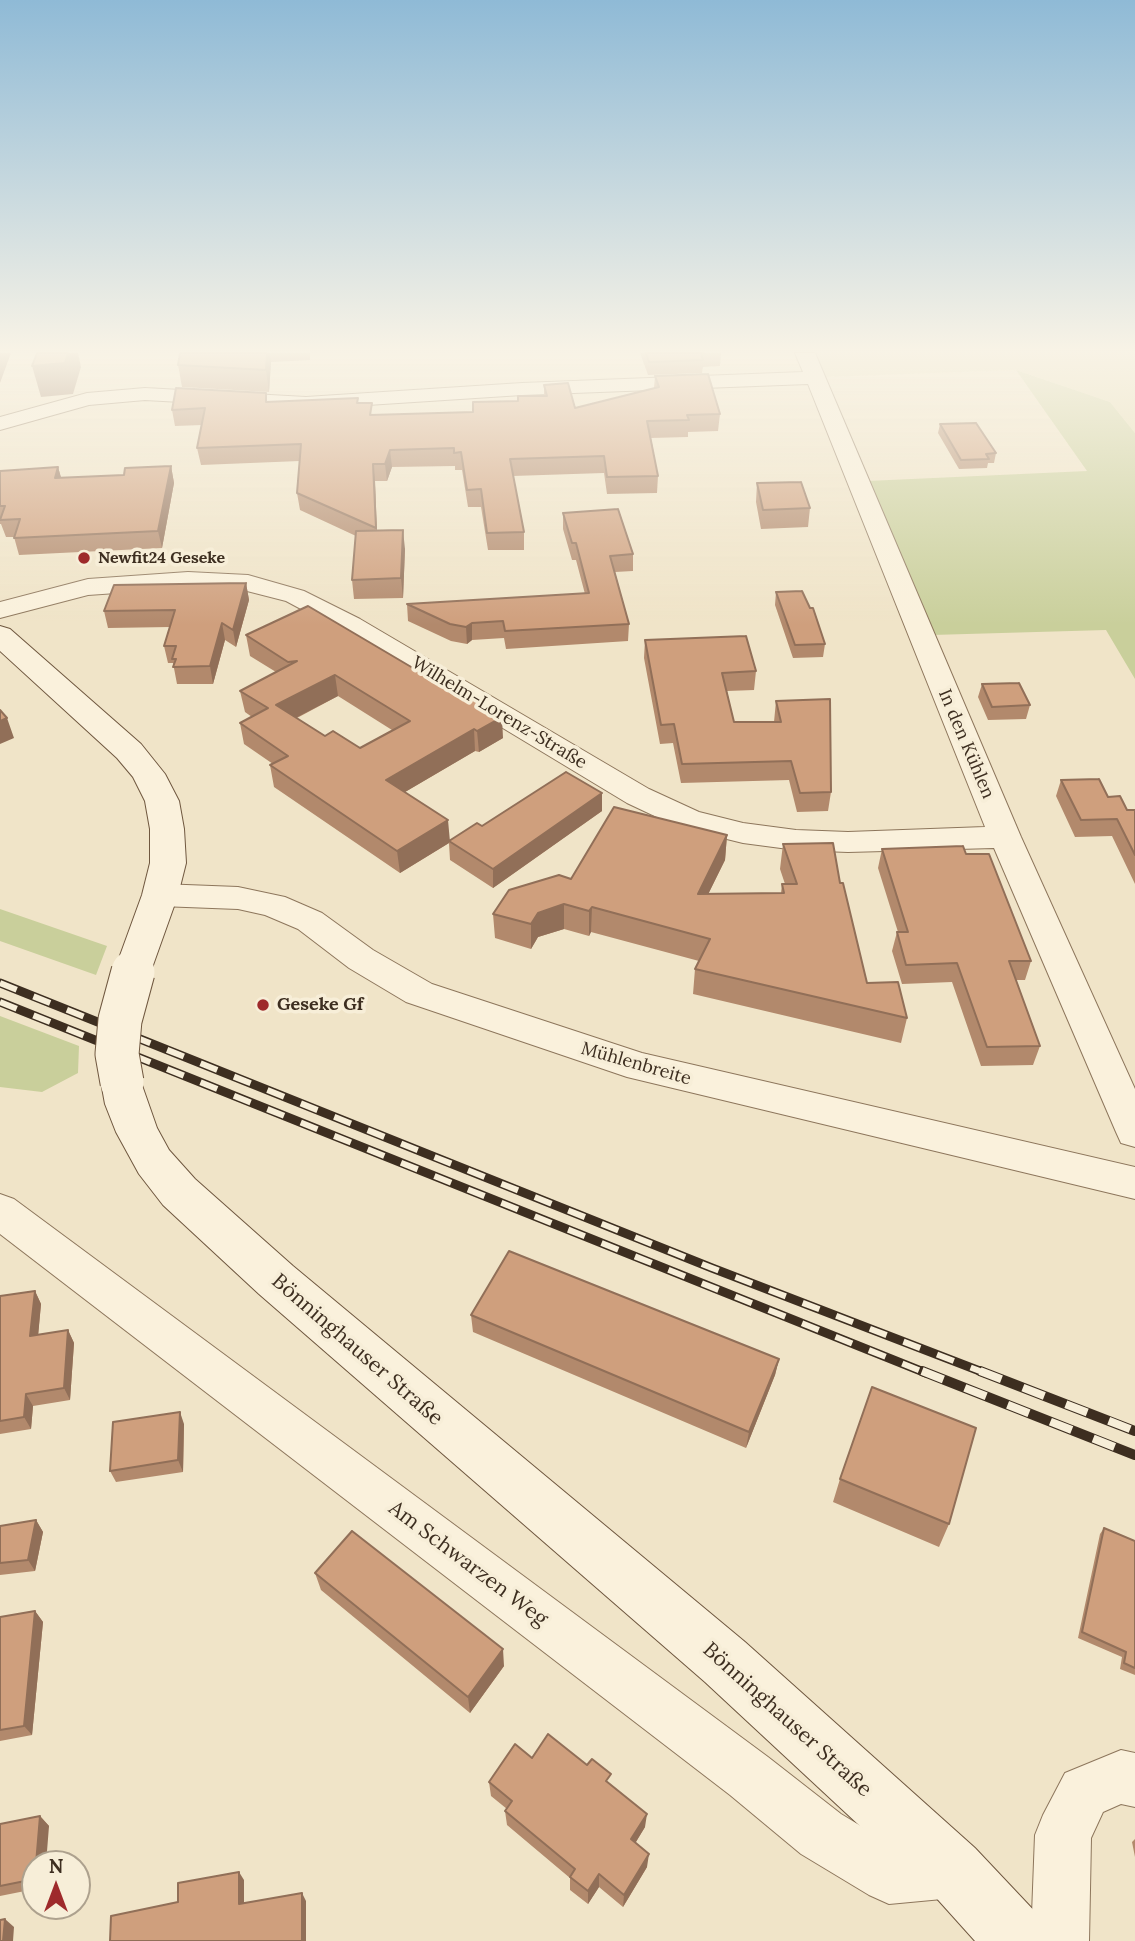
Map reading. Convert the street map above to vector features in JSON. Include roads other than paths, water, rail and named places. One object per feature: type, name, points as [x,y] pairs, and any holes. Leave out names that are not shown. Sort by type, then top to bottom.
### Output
[{"type":"main road","name":"Bönninghauser Straße","points":[[0,635],[109,730],[148,774],[162,801],[167,829],[168,863],[120,1020],[117,1054],[126,1104],[136,1132],[154,1162],[179,1192],[286,1289],[726,1662],[953,1870],[1018,1941]]},
{"type":"street","name":"In den Kühlen","points":[[841,444],[1005,837],[1135,1132]]},
{"type":"street","name":"Wilhelm-Lorenz-Straße","points":[[0,610],[88,587],[188,580],[248,583],[295,596],[351,625],[638,796],[689,820],[743,833],[796,840],[848,842],[1005,837]]},
{"type":"street","name":"Mühlenbreite","points":[[160,895],[238,898],[273,905],[310,921],[361,959],[419,993],[640,1067],[1135,1183]]},
{"type":"street","name":"Am Schwarzen Weg","points":[[0,1211],[749,1776],[821,1834],[889,1875],[953,1870]]},
{"type":"street","points":[[1060,1941],[1063,1835],[1084,1792],[1121,1777],[1135,1780]]},
{"type":"railway","points":[[0,983],[712,1268],[985,1373]]},
{"type":"railway","points":[[0,1002],[926,1373]]},
{"type":"railway","points":[[922,1371],[1135,1455]]},
{"type":"railway","points":[[980,1371],[1135,1431]]},
{"type":"place","name":"Newfit24 Geseke","points":[[84,558]]},
{"type":"place","name":"Geseke Gf","points":[[263,1005]]}]
